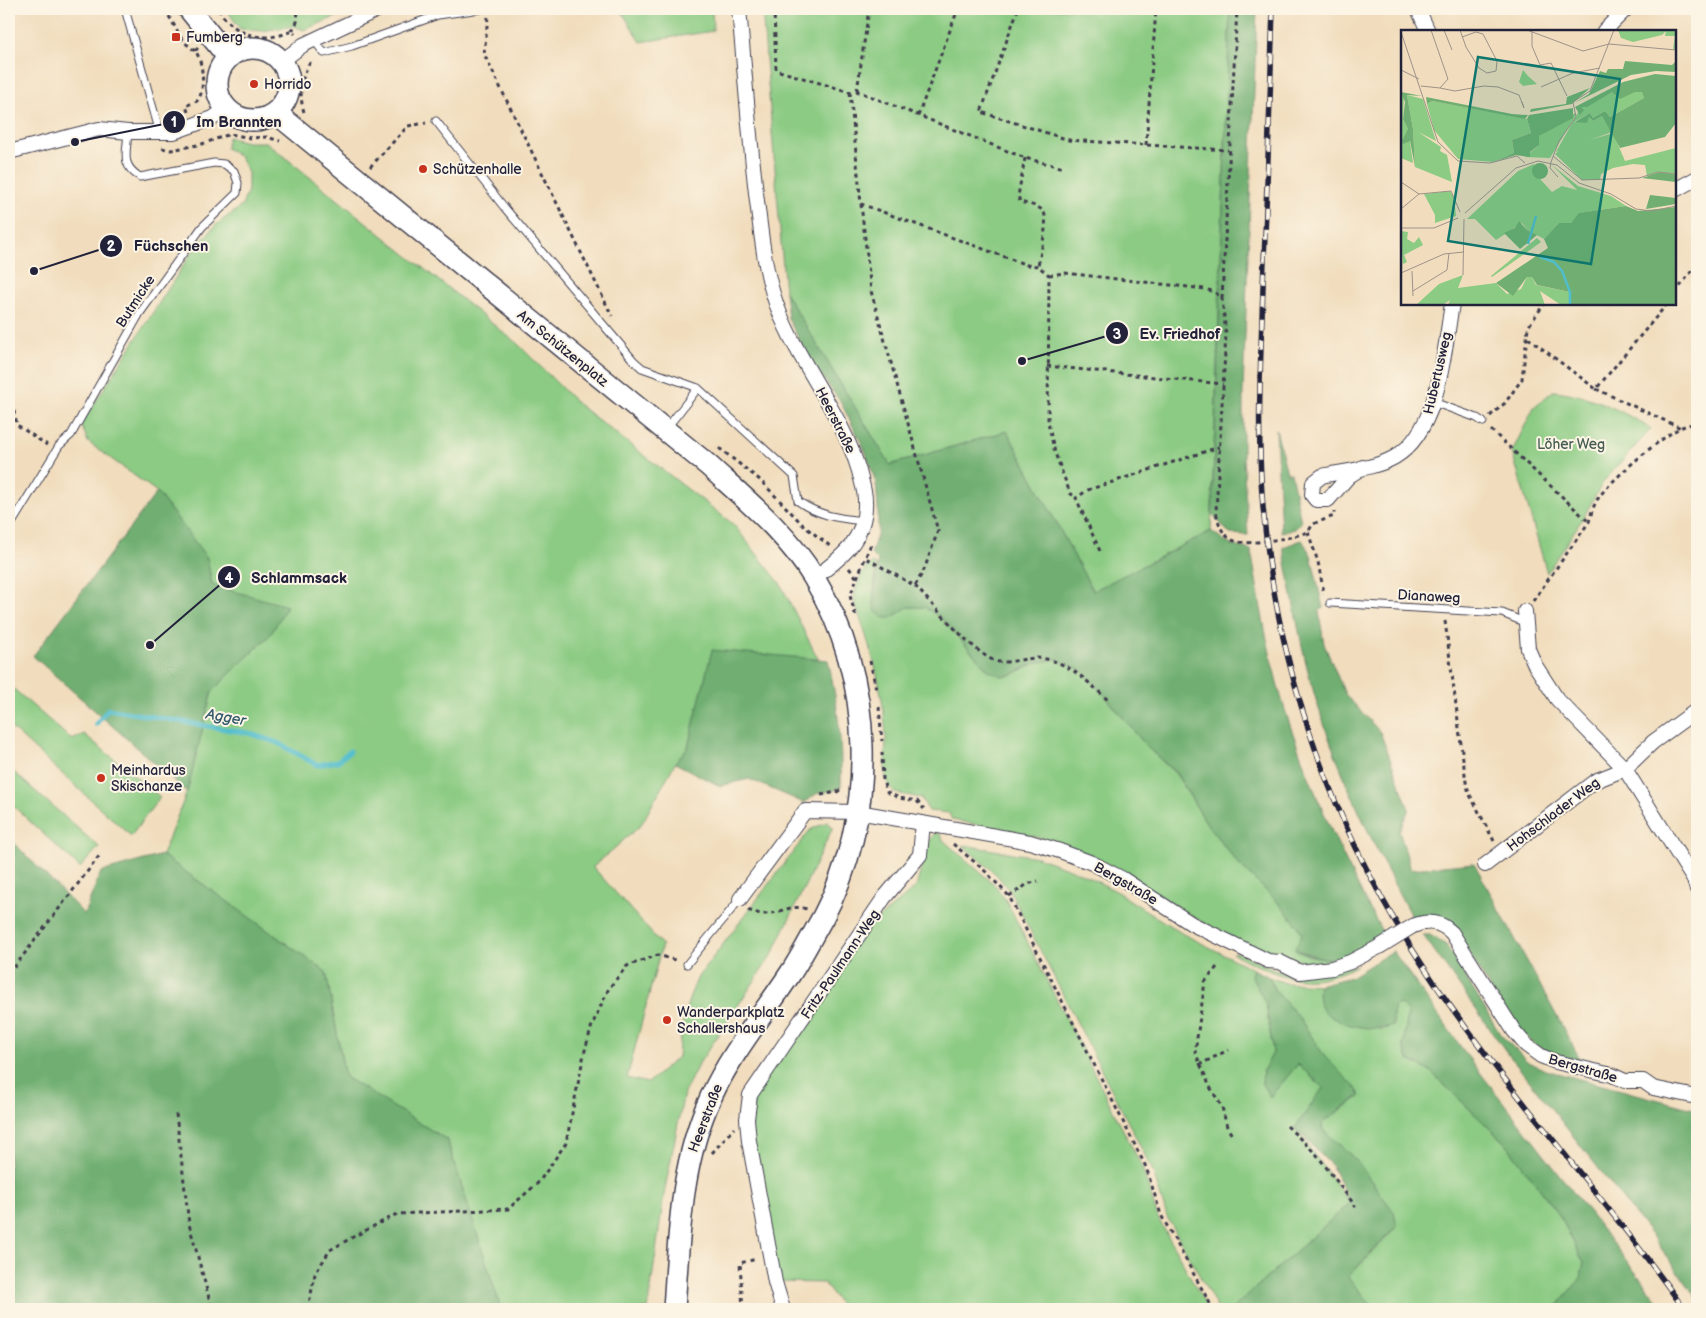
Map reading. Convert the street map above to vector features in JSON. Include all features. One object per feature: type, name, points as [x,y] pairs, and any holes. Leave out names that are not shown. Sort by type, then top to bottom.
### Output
[{"type":"main road","points":[[189,9],[228,57]]},
{"type":"main road","points":[[262,48],[273,53],[282,61],[290,82],[284,104],[276,113],[256,121],[240,118],[226,109],[220,99],[217,88],[221,66],[228,57],[238,51],[262,48]]},
{"type":"main road","points":[[276,113],[296,130]]},
{"type":"main road","name":"Am Schützenplatz","points":[[296,130],[665,430],[755,507],[814,578]]},
{"type":"main road","name":"Heerstraße","points":[[674,1309],[681,1208],[688,1166],[710,1098],[734,1055],[792,972],[823,917],[843,871],[858,812],[862,766],[862,734],[857,694],[846,650],[814,578]]},
{"type":"street","points":[[282,61],[308,42],[379,9]]},
{"type":"street","name":"Heerstraße","points":[[739,9],[753,170],[765,262],[773,295],[786,327],[851,444],[865,500],[863,521],[854,544],[841,558],[814,578]]},
{"type":"street","points":[[1418,9],[1428,30]]},
{"type":"street","points":[[1605,30],[1626,9]]},
{"type":"street","points":[[9,152],[99,129],[128,132],[174,132],[214,118],[226,109]]},
{"type":"street","points":[[1676,189],[1697,178]]},
{"type":"street","name":"Hubertusweg","points":[[1363,467],[1349,476],[1328,500],[1316,500],[1312,495],[1313,483],[1322,476],[1381,463],[1396,456],[1410,444],[1427,420],[1433,402],[1452,305]]},
{"type":"street","points":[[1524,617],[1528,649],[1535,665],[1557,699],[1625,769],[1694,880],[1697,889]]},
{"type":"street","name":"Hohschlader Weg","points":[[1485,865],[1595,781],[1625,769],[1653,742],[1697,710]]},
{"type":"street","points":[[738,902],[805,810],[858,812]]},
{"type":"street","name":"Bergstraße","points":[[858,812],[1030,842],[1092,863],[1123,879],[1192,924],[1264,960],[1280,962],[1300,972],[1311,972],[1341,965],[1379,947],[1413,926],[1432,922],[1446,927],[1452,933],[1514,1031],[1526,1045],[1541,1056],[1556,1062],[1612,1075],[1625,1081],[1643,1081],[1653,1088],[1697,1097]]},
{"type":"street","name":"Fritz-Paulmann-Weg","points":[[783,1309],[770,1256],[748,1141],[747,1119],[750,1095],[884,898],[920,856],[923,824]]},
{"type":"lane","points":[[125,9],[160,133]]},
{"type":"lane","points":[[308,42],[324,53],[352,46],[438,16],[481,9]]},
{"type":"lane","points":[[436,121],[504,207],[634,362],[642,368],[698,388],[794,476],[798,501],[814,512],[829,517],[863,521]]},
{"type":"lane","name":"Butmicke","points":[[9,528],[59,446],[71,435],[145,306],[202,227],[237,193],[238,183],[234,171],[224,164],[214,163],[140,177],[130,170],[126,161],[128,132]]},
{"type":"lane","points":[[665,430],[698,388]]},
{"type":"lane","points":[[1433,402],[1483,422]]},
{"type":"lane","name":"Dianaweg","points":[[1330,603],[1502,613],[1524,617]]},
{"type":"lane","points":[[687,964],[738,902]]},
{"type":"path","points":[[165,9],[183,41],[195,51],[203,64],[202,90],[197,101],[186,106],[189,113]]},
{"type":"path","points":[[218,9],[226,23],[243,34],[276,38],[292,30],[298,22],[298,9]]},
{"type":"path","points":[[774,9],[776,70],[850,92],[857,91],[1025,158],[1064,168]]},
{"type":"path","points":[[857,91],[869,9]]},
{"type":"path","points":[[918,116],[958,9]]},
{"type":"path","points":[[1018,9],[981,112],[1070,140],[1228,150]]},
{"type":"path","points":[[1146,145],[1156,9]]},
{"type":"path","points":[[1237,9],[1228,150],[1222,299],[1226,334],[1216,511],[1218,525],[1225,536],[1235,542],[1246,544],[1294,537],[1308,532],[1312,524],[1334,516],[1333,496]]},
{"type":"path","points":[[488,14],[484,54],[613,318]]},
{"type":"path","points":[[202,144],[230,134],[251,138],[267,137],[296,130],[302,103],[302,79],[310,63],[308,42],[292,30]]},
{"type":"path","points":[[195,51],[201,44]]},
{"type":"path","points":[[850,92],[871,291],[938,531],[924,570],[915,586]]},
{"type":"path","points":[[368,170],[408,126],[436,121]]},
{"type":"path","points":[[1025,158],[1018,196],[1020,202],[1036,206],[1043,211],[1046,219],[1038,266]]},
{"type":"path","points":[[861,204],[1027,265],[1038,266],[1049,274],[1065,273],[1205,289],[1215,292],[1222,299]]},
{"type":"path","points":[[1676,292],[1697,264]]},
{"type":"path","points":[[1049,274],[1048,423],[1070,493],[1076,498],[1100,551]]},
{"type":"path","points":[[1543,305],[1528,327],[1522,379],[1505,403],[1483,422],[1512,452],[1589,522]]},
{"type":"path","points":[[1596,389],[1666,305]]},
{"type":"path","points":[[1528,338],[1596,389],[1681,428]]},
{"type":"path","points":[[1047,366],[1223,384]]},
{"type":"path","points":[[9,409],[13,407],[17,426],[35,438]]},
{"type":"path","points":[[1524,617],[1589,522],[1592,509],[1607,489],[1644,454],[1681,428],[1697,423]]},
{"type":"path","points":[[1076,498],[1088,490],[1219,447]]},
{"type":"path","points":[[1308,532],[1318,562],[1324,597],[1330,603]]},
{"type":"path","points":[[866,558],[915,586],[981,654],[999,662],[1038,658],[1060,662],[1080,675],[1108,700]]},
{"type":"path","points":[[1446,610],[1445,622],[1466,782],[1474,801],[1502,852]]},
{"type":"path","points":[[805,810],[817,796],[837,792],[842,788],[843,781]]},
{"type":"path","points":[[941,826],[942,835],[983,869],[1009,896],[1146,1167],[1161,1215],[1213,1309]]},
{"type":"path","points":[[9,974],[100,855]]},
{"type":"path","points":[[1009,896],[1028,884],[1038,881]]},
{"type":"path","points":[[738,902],[760,916],[797,906],[823,917]]},
{"type":"path","points":[[308,1309],[315,1274],[330,1250],[353,1237],[397,1214],[508,1209],[539,1182],[566,1143],[584,1054],[592,1025],[608,988],[627,966],[658,955],[687,964]]},
{"type":"path","points":[[1216,967],[1205,982],[1195,1052],[1199,1065],[1222,1106],[1227,1127],[1232,1136]]},
{"type":"path","points":[[1199,1065],[1228,1050]]},
{"type":"path","points":[[176,1114],[188,1224],[212,1309]]},
{"type":"path","points":[[710,1158],[729,1132],[747,1119]]},
{"type":"path","points":[[1287,1126],[1317,1155],[1356,1207]]},
{"type":"path","points":[[742,1309],[740,1263],[770,1256]]},
{"type":"green space","points":[[226,9],[355,9],[304,30],[294,26],[262,31],[240,29]]},
{"type":"green space","points":[[620,9],[712,9],[713,31],[641,42]]},
{"type":"green space","points":[[762,9],[1230,9],[1211,531],[1093,591],[1007,431],[890,465],[785,292]]},
{"type":"green space","points":[[1230,9],[1257,9],[1243,391],[1243,458],[1248,535],[1230,534],[1212,514]]},
{"type":"green space","points":[[228,137],[247,142],[266,142],[519,345],[579,405],[733,524],[780,583],[819,661],[712,651],[688,747],[675,763],[641,825],[593,867],[662,945],[627,1078],[648,1083],[678,1057],[684,1016],[698,977],[810,830],[827,822],[833,827],[772,955],[698,1065],[684,1093],[664,1194],[648,1309],[501,1309],[447,1140],[345,1078],[326,972],[162,855],[187,792],[212,691],[271,634],[212,585],[207,558],[157,492],[88,442],[81,424],[194,249],[217,224],[242,206],[248,190],[248,173],[240,157],[226,148]]},
{"type":"green space","points":[[785,292],[890,465],[1007,431],[1093,591],[1211,531],[1231,545],[1251,550],[1262,616],[1277,682],[1290,725],[1310,780],[1333,833],[1385,937],[1361,950],[1342,957],[1322,958],[1295,949],[1302,934],[1298,926],[1276,900],[1241,867],[1209,827],[1176,773],[1148,748],[1081,670],[1056,659],[1035,663],[1011,675],[1001,676],[988,670],[940,617],[924,607],[908,607],[891,618],[883,618],[876,612],[873,603],[878,561],[871,554],[878,532],[876,483],[865,450],[840,401],[809,359],[788,318]]},
{"type":"green space","name":"Löher Weg","points":[[1553,391],[1592,399],[1628,415],[1651,429],[1603,482],[1583,518],[1547,573],[1512,452],[1534,407]]},
{"type":"green space","points":[[1276,430],[1287,473],[1291,473],[1301,522],[1295,529],[1281,532]]},
{"type":"green space","points":[[157,492],[207,558],[212,585],[287,606],[271,634],[212,691],[187,792],[33,656]]},
{"type":"green space","points":[[1302,540],[1311,555],[1323,608],[1319,612],[1324,644],[1345,694],[1380,732],[1409,809],[1399,831],[1411,869],[1474,863],[1581,1061],[1545,1050],[1534,1044],[1523,1034],[1501,1005],[1453,926],[1444,919],[1434,916],[1424,915],[1412,918],[1372,840],[1348,786],[1326,731],[1311,684],[1283,547]]},
{"type":"green space","points":[[872,563],[876,565],[873,604],[891,617],[908,607],[924,607],[940,617],[988,670],[1011,675],[1035,663],[1056,659],[1081,670],[1148,748],[1176,774],[1209,827],[1241,867],[1276,900],[1298,926],[1302,934],[1295,949],[1310,956],[1336,960],[1310,961],[1283,957],[1256,948],[1202,922],[1091,855],[1040,838],[952,820],[949,813],[929,811],[921,798],[895,793],[887,782],[886,775],[886,739],[883,704],[871,652],[854,602],[861,574]]},
{"type":"green space","points":[[712,650],[828,660],[839,723],[841,787],[836,790],[816,794],[804,803],[749,779],[720,786],[675,763],[688,747]]},
{"type":"green space","name":"Meinhardus Skischanze","points":[[9,685],[72,740],[84,734],[160,797],[131,836],[9,726]]},
{"type":"green space","points":[[9,768],[99,847],[80,868],[9,802]]},
{"type":"green space","points":[[935,833],[939,833],[944,841],[995,885],[1007,902],[1142,1167],[1158,1218],[1208,1309],[843,1309],[824,1283],[775,1282],[749,1141],[750,1095],[858,936],[916,887],[929,841]]},
{"type":"green space","points":[[9,838],[84,914],[101,872],[162,855],[326,972],[345,1077],[447,1140],[501,1309],[9,1309]]},
{"type":"green space","points":[[962,845],[1037,857],[1078,872],[1114,890],[1183,934],[1253,969],[1251,975],[1266,1004],[1273,1053],[1263,1071],[1262,1084],[1270,1097],[1298,1064],[1323,1088],[1295,1128],[1350,1203],[1232,1309],[1218,1309],[1167,1217],[1152,1169],[1010,891],[996,874]]},
{"type":"green space","points":[[1423,935],[1430,935],[1446,945],[1500,1034],[1527,1061],[1545,1070],[1697,1110],[1697,1298],[1655,1240],[1505,1050]]},
{"type":"green space","points":[[1393,951],[1468,1057],[1664,1309],[1555,1309],[1581,1278],[1584,1263],[1560,1216],[1506,1144],[1431,1072],[1408,1059],[1403,1046],[1408,1013],[1401,1004],[1393,1007],[1393,1026],[1367,1028],[1338,1021],[1324,1011],[1319,1001],[1319,985],[1351,977]]},
{"type":"green space","points":[[1238,952],[1274,969],[1295,975],[1357,965],[1323,978],[1293,978],[1278,974],[1232,953]]},
{"type":"green space","points":[[1253,969],[1269,977],[1274,989],[1300,1019],[1325,1057],[1358,1090],[1360,1096],[1323,1122],[1322,1129],[1356,1160],[1394,1212],[1397,1226],[1348,1277],[1375,1309],[1232,1309],[1350,1203],[1332,1166],[1295,1128],[1323,1088],[1298,1064],[1270,1097],[1262,1084],[1263,1071],[1273,1053],[1266,1004],[1251,975]]},
{"type":"green space","points":[[1269,977],[1285,983],[1319,985],[1318,996],[1381,1030],[1393,1026],[1393,1007],[1401,1003],[1408,1013],[1403,1046],[1408,1059],[1431,1072],[1506,1144],[1560,1216],[1584,1263],[1581,1278],[1555,1309],[1375,1309],[1348,1277],[1397,1227],[1356,1160],[1322,1129],[1323,1122],[1360,1097],[1358,1090],[1325,1057],[1300,1019],[1274,989]]},
{"type":"waterway","name":"Agger","points":[[96,724],[108,709],[248,733],[278,743],[317,765],[338,761],[350,751]]},
{"type":"railway","points":[[1273,9],[1260,365],[1262,494],[1268,553],[1278,612],[1291,670],[1308,728],[1328,784],[1352,839],[1379,893],[1409,944],[1474,1038],[1651,1263],[1684,1309]]},
{"type":"place","name":"Fumberg","points":[[176,37]]},
{"type":"place","name":"Horrido","points":[[254,84]]},
{"type":"place","name":"Im Brannten","points":[[75,142]]},
{"type":"place","name":"Schützenhalle","points":[[423,169]]},
{"type":"place","name":"Füchschen","points":[[34,271]]},
{"type":"place","name":"Ev. Friedhof","points":[[1022,361]]},
{"type":"place","name":"Schlammsack","points":[[150,645]]},
{"type":"place","name":"Meinhardus Skischanze","points":[[101,778]]},
{"type":"place","name":"Wanderparkplatz Schallershaus","points":[[667,1020]]}]
